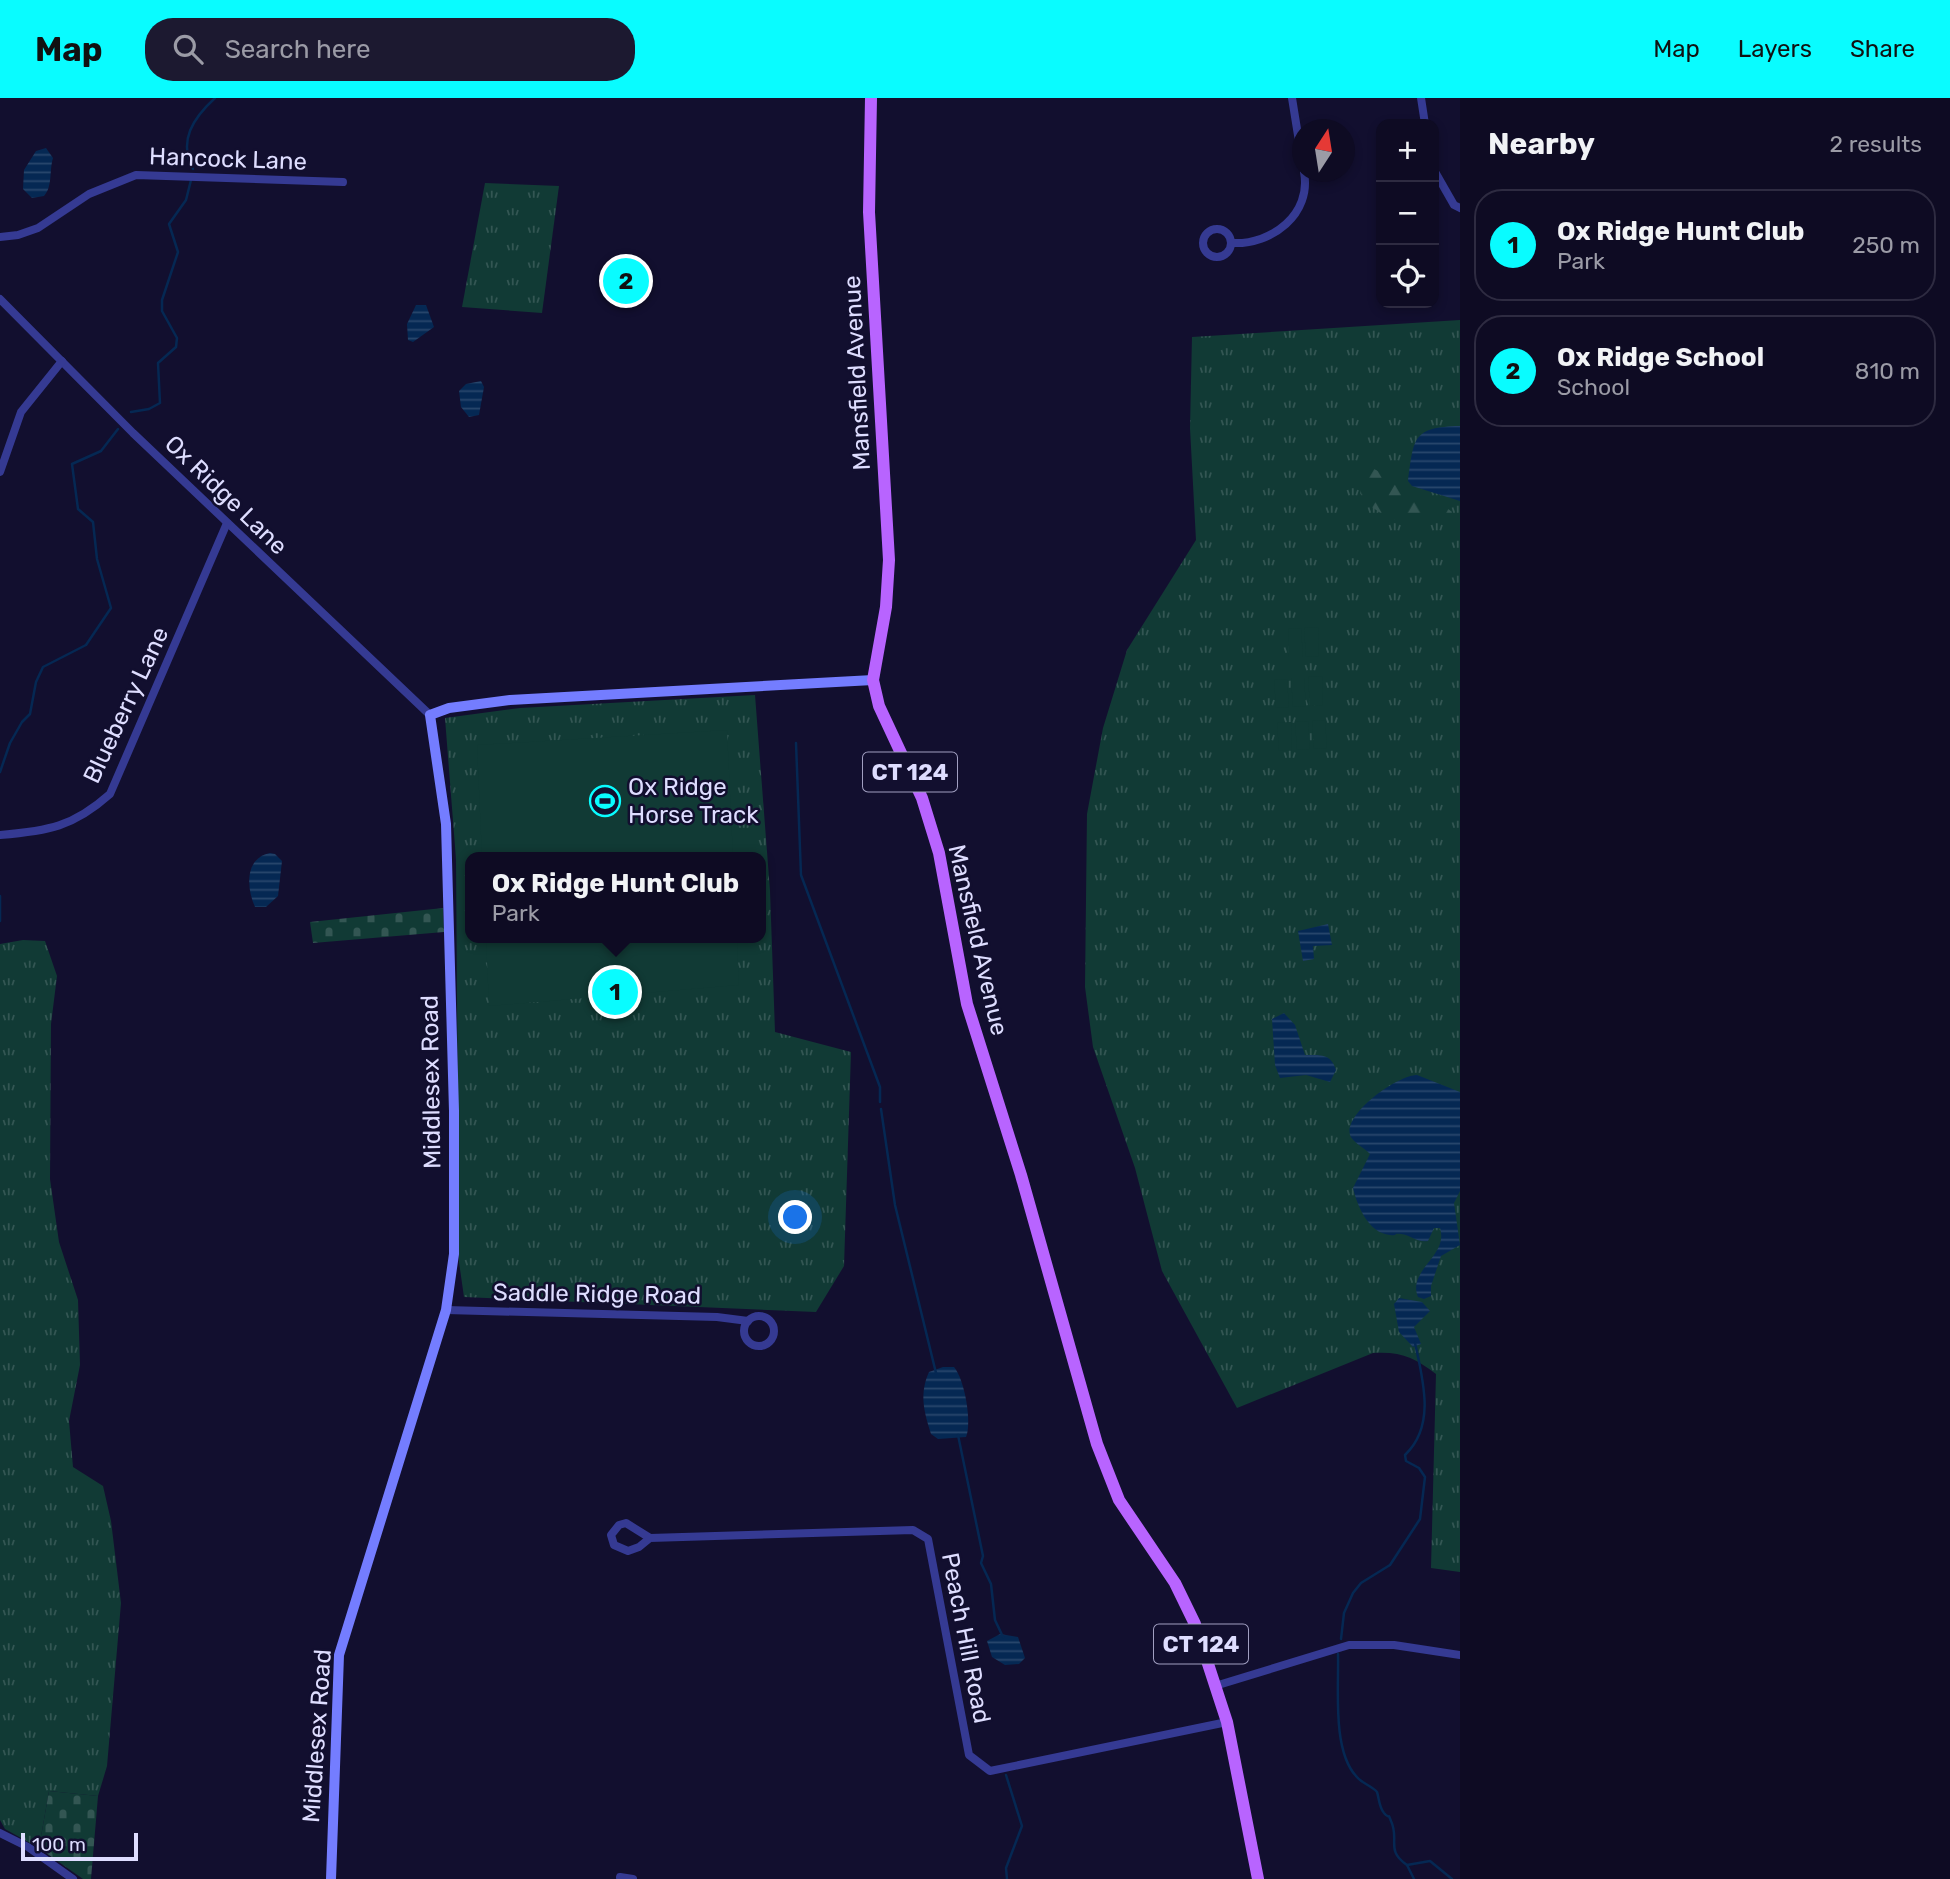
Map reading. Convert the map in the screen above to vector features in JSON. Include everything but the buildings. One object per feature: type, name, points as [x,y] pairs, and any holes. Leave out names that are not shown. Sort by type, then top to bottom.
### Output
[{"type":"main road","name":"Mansfield Avenue","points":[[871,98],[869,212],[889,560],[886,607],[873,680],[879,706],[922,799],[939,853],[967,1004],[1021,1175],[1097,1444],[1119,1500],[1180,1593],[1195,1624],[1227,1722],[1258,1879]]},
{"type":"main road","points":[[430,715],[449,708],[510,700],[873,680]]},
{"type":"main road","name":"Middlesex Road","points":[[331,1879],[339,1655],[446,1310],[454,1254],[446,824],[430,715]]},
{"type":"street","points":[[1292,98],[1296,119]]},
{"type":"street","points":[[1421,98],[1424,119]]},
{"type":"street","name":"Hancock Lane","points":[[0,237],[18,235],[38,228],[89,194],[136,174],[343,182]]},
{"type":"street","points":[[1439,179],[1454,205],[1460,208]]},
{"type":"street","points":[[1232,243],[1270,237],[1289,222],[1300,206],[1306,182]]},
{"type":"street","name":"Ox Ridge Lane","points":[[0,299],[227,523],[430,715]]},
{"type":"street","points":[[0,472],[21,412],[62,361]]},
{"type":"street","name":"Blueberry Lane","points":[[0,835],[54,828],[86,816],[110,794],[227,523]]},
{"type":"street","name":"Saddle Ridge Road","points":[[446,1310],[718,1317],[748,1321]]},
{"type":"street","name":"Peach Hill Road","points":[[650,1538],[639,1547],[628,1551],[614,1545],[611,1535],[619,1525],[626,1523],[650,1538],[913,1530],[928,1539],[969,1755],[990,1771],[1227,1722]]},
{"type":"street","points":[[1215,1686],[1349,1645],[1394,1645],[1460,1655]]},
{"type":"street","points":[[0,1833],[28,1847],[73,1879]]},
{"type":"street","points":[[620,1877],[633,1879]]},
{"type":"green space","points":[[485,183],[559,186],[542,313],[462,307]]},
{"type":"green space","points":[[1460,320],[1460,1572],[1431,1568],[1436,1374],[1407,1357],[1392,1353],[1373,1353],[1237,1408],[1162,1271],[1135,1168],[1093,1047],[1085,987],[1087,814],[1103,728],[1127,650],[1196,540],[1190,428],[1192,337]]},
{"type":"green space","points":[[1374,469],[1386,475],[1409,496],[1447,508],[1452,512],[1449,518],[1390,520],[1365,502],[1360,493],[1360,473]]},
{"type":"green space","points":[[1318,627],[1319,656],[1306,657],[1304,628]]},
{"type":"green space","points":[[1301,628],[1303,657],[1289,657],[1288,629]]},
{"type":"green space","points":[[1322,676],[1323,705],[1310,706],[1308,677]]},
{"type":"green space","points":[[1291,678],[1304,678],[1306,706],[1293,707]]},
{"type":"green space","points":[[1287,679],[1289,707],[1276,708],[1274,680]]},
{"type":"green space","points":[[755,695],[770,891],[775,1032],[851,1052],[844,1266],[816,1312],[464,1297],[459,1262],[456,859],[445,718],[520,708]]},
{"type":"green space","points":[[1325,720],[1327,748],[1314,749],[1312,721]]},
{"type":"green space","points":[[1308,721],[1310,749],[1297,750],[1295,722]]},
{"type":"green space","points":[[1291,722],[1292,750],[1279,751],[1277,723]]},
{"type":"green space","name":"Ox Ridge Horse Track","points":[[727,730],[733,852],[482,852],[477,745]]},
{"type":"green space","points":[[443,908],[444,932],[313,943],[310,922]]},
{"type":"green space","points":[[23,940],[45,941],[57,976],[51,1024],[50,1179],[59,1242],[78,1300],[80,1365],[69,1421],[73,1467],[103,1486],[111,1521],[121,1603],[107,1766],[98,1796],[49,1791],[39,1848],[5,1829],[0,1820],[0,944]]},
{"type":"green space","points":[[486,943],[737,943],[739,985],[489,1006]]},
{"type":"green space","points":[[49,1791],[98,1796],[91,1879],[83,1879],[39,1848]]},
{"type":"water","points":[[46,148],[53,158],[49,188],[44,196],[32,198],[23,189],[24,170],[36,151]]},
{"type":"water","points":[[416,305],[426,305],[434,327],[413,342],[408,340],[407,324]]},
{"type":"water","points":[[481,381],[484,387],[479,415],[469,417],[461,407],[459,391],[466,384]]},
{"type":"water","points":[[1460,426],[1460,501],[1412,486],[1408,481],[1414,445],[1418,438],[1432,429]]},
{"type":"water","points":[[270,853],[282,861],[278,896],[266,907],[255,907],[250,891],[250,874],[256,861]]},
{"type":"water","points":[[1328,924],[1332,945],[1313,946],[1314,959],[1303,961],[1298,931]]},
{"type":"water","points":[[1284,1013],[1295,1025],[1305,1055],[1324,1056],[1334,1064],[1336,1070],[1330,1082],[1306,1075],[1280,1078],[1275,1065],[1272,1019]]},
{"type":"water","points":[[1417,1075],[1460,1092],[1460,1191],[1454,1203],[1460,1245],[1441,1256],[1431,1286],[1431,1296],[1424,1299],[1418,1297],[1416,1287],[1422,1271],[1439,1247],[1440,1228],[1434,1228],[1428,1241],[1424,1241],[1405,1235],[1382,1233],[1370,1224],[1357,1202],[1353,1188],[1370,1154],[1350,1135],[1350,1126],[1355,1116],[1374,1097],[1398,1081]]},
{"type":"water","points":[[1399,1298],[1422,1302],[1430,1311],[1414,1327],[1421,1344],[1413,1347],[1399,1332],[1394,1304]]},
{"type":"water","points":[[943,1367],[954,1367],[961,1381],[968,1412],[966,1437],[938,1439],[931,1434],[925,1411],[924,1388],[929,1372]]},
{"type":"water","points":[[1000,1634],[1018,1637],[1025,1658],[1019,1664],[1005,1665],[992,1657],[987,1641]]},
{"type":"waterway","points":[[193,169],[187,149],[190,130],[215,98]]},
{"type":"waterway","points":[[131,412],[149,409],[160,403],[158,363],[176,347],[177,338],[162,311],[162,300],[178,252],[169,224],[186,200],[191,180]]},
{"type":"waterway","points":[[0,772],[10,743],[30,714],[36,682],[43,667],[86,645],[111,608],[97,559],[93,522],[78,509],[72,464],[101,451],[118,429]]},
{"type":"waterway","points":[[796,743],[801,875],[880,1087],[880,1102]]},
{"type":"waterway","points":[[0,896],[0,921]]},
{"type":"waterway","points":[[881,1109],[895,1205],[936,1373]]},
{"type":"waterway","points":[[1341,1639],[1344,1613],[1353,1593],[1361,1583],[1390,1565],[1420,1519],[1425,1477],[1419,1468],[1406,1461],[1405,1455],[1415,1443],[1424,1417],[1424,1387],[1415,1343]]},
{"type":"waterway","points":[[958,1435],[983,1556],[981,1563],[991,1584],[995,1620],[1003,1637]]},
{"type":"waterway","points":[[1338,1654],[1338,1718],[1348,1765],[1358,1779],[1377,1792],[1381,1808],[1389,1817],[1393,1828],[1396,1854],[1400,1860],[1407,1865],[1430,1861],[1452,1879]]},
{"type":"waterway","points":[[1006,1775],[1022,1826],[1006,1868],[1007,1879]]},
{"type":"waterway","points":[[1407,1865],[1414,1879]]},
{"type":"place","name":"Ox Ridge School","points":[[626,281]]},
{"type":"place","name":"Ox Ridge Horse Track","points":[[605,801]]},
{"type":"place","name":"Ox Ridge Hunt Club","points":[[615,992]]}]
